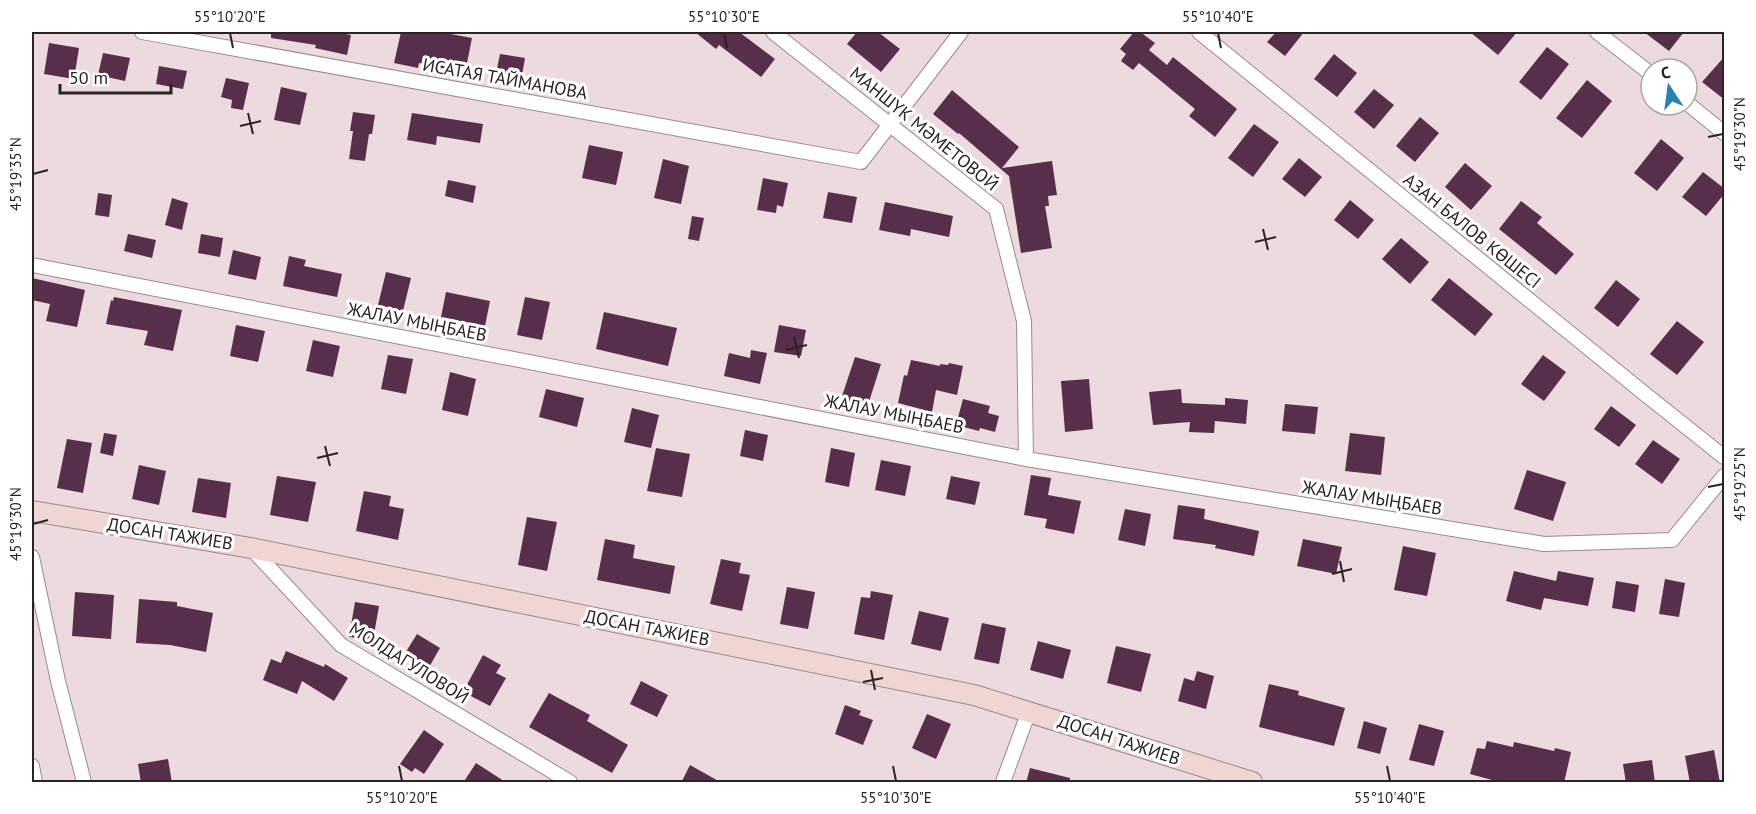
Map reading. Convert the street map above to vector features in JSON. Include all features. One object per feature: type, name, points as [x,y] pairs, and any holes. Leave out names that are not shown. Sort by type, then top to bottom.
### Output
[{"type":"street","name":"ИСАТАЯ ТАЙМАНОВА","points":[[142,32],[861,162],[890,125]]},
{"type":"street","name":"МАНШҮК МӘМЕТОВОЙ","points":[[773,32],[996,209],[1024,321],[1026,459]]},
{"type":"street","points":[[890,125],[961,32]]},
{"type":"street","name":"АЗАН БАЛОВ КӨШЕСІ","points":[[1199,32],[1725,457]]},
{"type":"street","points":[[1597,32],[1639,65]]},
{"type":"street","points":[[1699,112],[1725,133]]},
{"type":"street","name":"ЖАЛАУ МЫҢБАЕВ","points":[[32,265],[1026,459],[1544,544],[1672,540],[1725,476]]},
{"type":"street","name":"ДОСАН ТАЖИЕВ","points":[[32,511],[251,548],[974,695],[1252,783]]},
{"type":"street","name":"МОЛДАГУЛОВОЙ","points":[[251,548],[341,645],[570,783]]},
{"type":"street","points":[[32,557],[56,671],[84,783]]},
{"type":"street","points":[[1003,783],[1029,711]]},
{"type":"street","points":[[32,766],[34,781]]},
{"type":"building","points":[[271,32],[336,32],[351,35],[347,55],[315,48],[316,45],[271,38]]},
{"type":"building","points":[[401,32],[440,32],[472,38],[465,73],[419,63],[418,68],[394,63]]},
{"type":"building","points":[[695,32],[739,32],[775,59],[761,77],[719,45],[716,49]]},
{"type":"building","points":[[857,32],[878,32],[900,49],[881,72],[847,44]]},
{"type":"building","points":[[1134,32],[1140,32],[1155,43],[1149,50],[1167,65],[1173,57],[1237,109],[1215,137],[1189,116],[1195,109],[1139,63],[1133,70],[1121,61],[1126,54],[1120,49]]},
{"type":"building","points":[[1276,32],[1304,32],[1285,56],[1267,42]]},
{"type":"building","points":[[1470,32],[1517,32],[1498,55]]},
{"type":"building","points":[[1644,32],[1684,32],[1669,51]]},
{"type":"building","points":[[49,43],[79,48],[74,79],[44,74]]},
{"type":"building","points":[[1547,47],[1569,64],[1541,100],[1519,82]]},
{"type":"building","points":[[103,53],[130,58],[125,81],[98,75]]},
{"type":"building","points":[[500,54],[525,58],[520,87],[494,83]]},
{"type":"building","points":[[1334,54],[1357,73],[1337,97],[1314,79]]},
{"type":"building","points":[[1725,56],[1725,100],[1702,82]]},
{"type":"building","points":[[159,66],[187,71],[183,89],[156,84]]},
{"type":"building","points":[[226,78],[249,83],[243,110],[231,108],[232,100],[221,97]]},
{"type":"building","points":[[1587,80],[1612,101],[1582,138],[1556,118]]},
{"type":"building","points":[[281,87],[307,93],[300,125],[274,120]]},
{"type":"building","points":[[1374,89],[1394,105],[1374,129],[1354,112]]},
{"type":"building","points":[[952,90],[1019,147],[1002,168],[1052,161],[1057,195],[1048,196],[1049,206],[1045,206],[1052,248],[1021,253],[1009,176],[933,114]]},
{"type":"building","points":[[353,112],[375,115],[372,134],[369,134],[365,161],[349,159]]},
{"type":"building","points":[[412,113],[483,124],[480,143],[437,136],[436,145],[407,140]]},
{"type":"building","points":[[1420,117],[1439,133],[1415,162],[1396,146]]},
{"type":"building","points":[[1254,124],[1279,142],[1253,177],[1228,158]]},
{"type":"building","points":[[1661,139],[1684,158],[1657,191],[1634,173]]},
{"type":"building","points":[[589,145],[623,152],[616,185],[582,178]]},
{"type":"building","points":[[1299,158],[1322,177],[1305,197],[1282,179]]},
{"type":"building","points":[[663,159],[689,166],[681,204],[654,198]]},
{"type":"building","points":[[1465,163],[1492,186],[1471,210],[1445,187]]},
{"type":"building","points":[[1703,172],[1725,189],[1725,193],[1706,216],[1682,197]]},
{"type":"building","points":[[763,178],[788,183],[783,207],[777,205],[776,213],[757,210]]},
{"type":"building","points":[[448,180],[476,186],[473,203],[445,196]]},
{"type":"building","points":[[828,192],[857,197],[852,223],[823,218]]},
{"type":"building","points":[[98,193],[112,195],[109,217],[95,215]]},
{"type":"building","points":[[172,198],[188,203],[182,230],[165,225]]},
{"type":"building","points":[[1350,200],[1374,220],[1358,239],[1334,220]]},
{"type":"building","points":[[1521,201],[1542,217],[1537,223],[1574,254],[1556,275],[1499,229]]},
{"type":"building","points":[[885,202],[953,216],[949,237],[911,229],[910,236],[879,230]]},
{"type":"building","points":[[692,216],[704,218],[699,241],[688,239]]},
{"type":"building","points":[[128,234],[156,240],[152,258],[124,251]]},
{"type":"building","points":[[201,234],[223,238],[220,257],[198,253]]},
{"type":"building","points":[[1401,238],[1429,262],[1410,284],[1382,259]]},
{"type":"building","points":[[233,250],[261,257],[256,280],[228,274]]},
{"type":"building","points":[[289,256],[306,260],[304,266],[342,274],[337,297],[283,286]]},
{"type":"building","points":[[386,272],[411,278],[403,311],[378,305]]},
{"type":"building","points":[[32,278],[85,290],[77,327],[46,321],[50,304],[32,300]]},
{"type":"building","points":[[1449,278],[1493,314],[1475,336],[1431,300]]},
{"type":"building","points":[[1616,280],[1640,299],[1618,327],[1594,308]]},
{"type":"building","points":[[446,292],[490,301],[485,326],[441,317]]},
{"type":"building","points":[[114,297],[182,310],[173,351],[144,345],[148,331],[106,324],[111,300],[113,301]]},
{"type":"building","points":[[525,297],[550,302],[542,340],[517,335]]},
{"type":"building","points":[[604,312],[677,328],[668,366],[596,349]]},
{"type":"building","points":[[1677,321],[1704,342],[1677,375],[1650,354]]},
{"type":"building","points":[[236,325],[265,331],[258,362],[230,356]]},
{"type":"building","points":[[779,325],[806,330],[801,356],[774,352]]},
{"type":"building","points":[[313,340],[340,346],[333,377],[306,371]]},
{"type":"building","points":[[751,350],[767,353],[760,384],[724,376],[729,353],[750,358]]},
{"type":"building","points":[[388,355],[413,359],[406,394],[381,389]]},
{"type":"building","points":[[1543,355],[1566,372],[1544,401],[1521,384]]},
{"type":"building","points":[[855,357],[881,364],[867,408],[841,399]]},
{"type":"building","points":[[911,360],[940,366],[940,364],[948,365],[949,363],[963,366],[957,395],[936,390],[932,412],[898,403],[904,375],[907,376]]},
{"type":"building","points":[[450,372],[476,379],[468,416],[442,410]]},
{"type":"building","points":[[1089,379],[1093,429],[1065,432],[1061,381]]},
{"type":"building","points":[[546,389],[584,398],[577,427],[539,417]]},
{"type":"building","points":[[1181,389],[1182,403],[1225,405],[1225,398],[1248,400],[1246,424],[1215,421],[1214,433],[1189,432],[1190,422],[1153,425],[1149,392]]},
{"type":"building","points":[[963,399],[990,406],[988,413],[999,416],[995,432],[980,428],[979,431],[956,425]]},
{"type":"building","points":[[1285,404],[1318,407],[1315,434],[1282,431]]},
{"type":"building","points":[[1611,406],[1636,425],[1619,447],[1594,429]]},
{"type":"building","points":[[632,408],[659,415],[651,448],[624,442]]},
{"type":"building","points":[[745,430],[768,435],[763,461],[740,456]]},
{"type":"building","points":[[104,433],[117,435],[113,456],[100,453]]},
{"type":"building","points":[[1350,433],[1385,437],[1381,475],[1345,471]]},
{"type":"building","points":[[67,439],[92,443],[83,493],[57,488]]},
{"type":"building","points":[[1653,440],[1680,459],[1662,484],[1635,464]]},
{"type":"building","points":[[656,448],[690,454],[682,497],[647,491]]},
{"type":"building","points":[[831,448],[855,453],[849,487],[825,482]]},
{"type":"building","points":[[881,460],[911,466],[905,496],[875,490]]},
{"type":"building","points":[[139,465],[166,471],[159,505],[132,499]]},
{"type":"building","points":[[1527,470],[1566,482],[1553,521],[1514,509]]},
{"type":"building","points":[[1031,475],[1051,478],[1048,495],[1081,501],[1074,534],[1045,528],[1047,519],[1024,515]]},
{"type":"building","points":[[277,476],[316,482],[308,522],[270,515]]},
{"type":"building","points":[[951,476],[980,482],[975,505],[946,499]]},
{"type":"building","points":[[198,478],[231,483],[226,518],[192,512]]},
{"type":"building","points":[[364,491],[391,496],[389,506],[404,509],[398,540],[356,531]]},
{"type":"building","points":[[1178,505],[1205,509],[1204,519],[1259,531],[1254,556],[1215,548],[1216,545],[1173,539]]},
{"type":"building","points":[[1125,509],[1151,514],[1145,546],[1118,540]]},
{"type":"building","points":[[527,517],[557,522],[547,571],[518,565]]},
{"type":"building","points":[[605,539],[635,545],[633,558],[675,566],[670,594],[597,580]]},
{"type":"building","points":[[1303,539],[1342,547],[1336,574],[1297,566]]},
{"type":"building","points":[[1403,546],[1436,553],[1427,596],[1394,590]]},
{"type":"building","points":[[721,559],[741,563],[739,573],[750,575],[742,611],[710,604]]},
{"type":"building","points":[[1514,571],[1556,581],[1558,571],[1594,578],[1588,606],[1544,598],[1541,610],[1506,601]]},
{"type":"building","points":[[1665,579],[1685,583],[1679,617],[1659,614]]},
{"type":"building","points":[[1616,581],[1639,585],[1635,612],[1612,608]]},
{"type":"building","points":[[787,587],[815,592],[808,629],[780,624]]},
{"type":"building","points":[[871,591],[893,595],[884,640],[854,634],[861,597],[870,598]]},
{"type":"building","points":[[75,592],[114,595],[111,639],[72,636]]},
{"type":"building","points":[[139,599],[177,602],[177,606],[213,613],[206,652],[170,645],[136,643]]},
{"type":"building","points":[[355,602],[379,606],[373,640],[349,637]]},
{"type":"building","points":[[919,611],[949,618],[941,651],[911,644]]},
{"type":"building","points":[[982,623],[1006,628],[999,664],[974,659]]},
{"type":"building","points":[[417,634],[440,648],[428,669],[404,655]]},
{"type":"building","points":[[1038,641],[1071,650],[1063,679],[1030,670]]},
{"type":"building","points":[[1116,646],[1151,654],[1141,692],[1107,683]]},
{"type":"building","points":[[286,651],[324,667],[325,664],[348,678],[334,701],[302,681],[297,694],[263,680],[271,659],[281,663]]},
{"type":"building","points":[[483,655],[501,665],[496,673],[506,678],[490,706],[463,692]]},
{"type":"building","points":[[1197,671],[1214,676],[1206,709],[1178,701],[1184,678],[1194,681]]},
{"type":"building","points":[[641,681],[668,695],[657,717],[630,704]]},
{"type":"building","points":[[1269,684],[1299,691],[1298,695],[1345,708],[1334,746],[1259,727]]},
{"type":"building","points":[[549,693],[590,715],[587,721],[628,745],[612,773],[529,727]]},
{"type":"building","points":[[845,705],[861,711],[859,715],[873,720],[863,745],[835,734]]},
{"type":"building","points":[[927,714],[951,724],[936,759],[912,748]]},
{"type":"building","points":[[1364,721],[1387,728],[1380,754],[1357,748]]},
{"type":"building","points":[[1419,724],[1444,731],[1434,766],[1409,760]]},
{"type":"building","points":[[424,730],[444,744],[424,774],[415,768],[412,772],[400,764]]},
{"type":"building","points":[[1487,741],[1513,747],[1514,742],[1554,751],[1555,748],[1571,752],[1564,783],[1503,783],[1470,774],[1477,748],[1485,749]]},
{"type":"building","points":[[1714,750],[1720,783],[1690,783],[1685,756]]},
{"type":"building","points":[[168,759],[172,783],[141,783],[138,764]]},
{"type":"building","points":[[1652,760],[1655,783],[1626,783],[1623,764]]},
{"type":"building","points":[[476,763],[507,783],[463,783]]},
{"type":"building","points":[[690,765],[722,783],[681,783]]},
{"type":"building","points":[[1030,768],[1070,778],[1070,783],[1026,783]]}]
